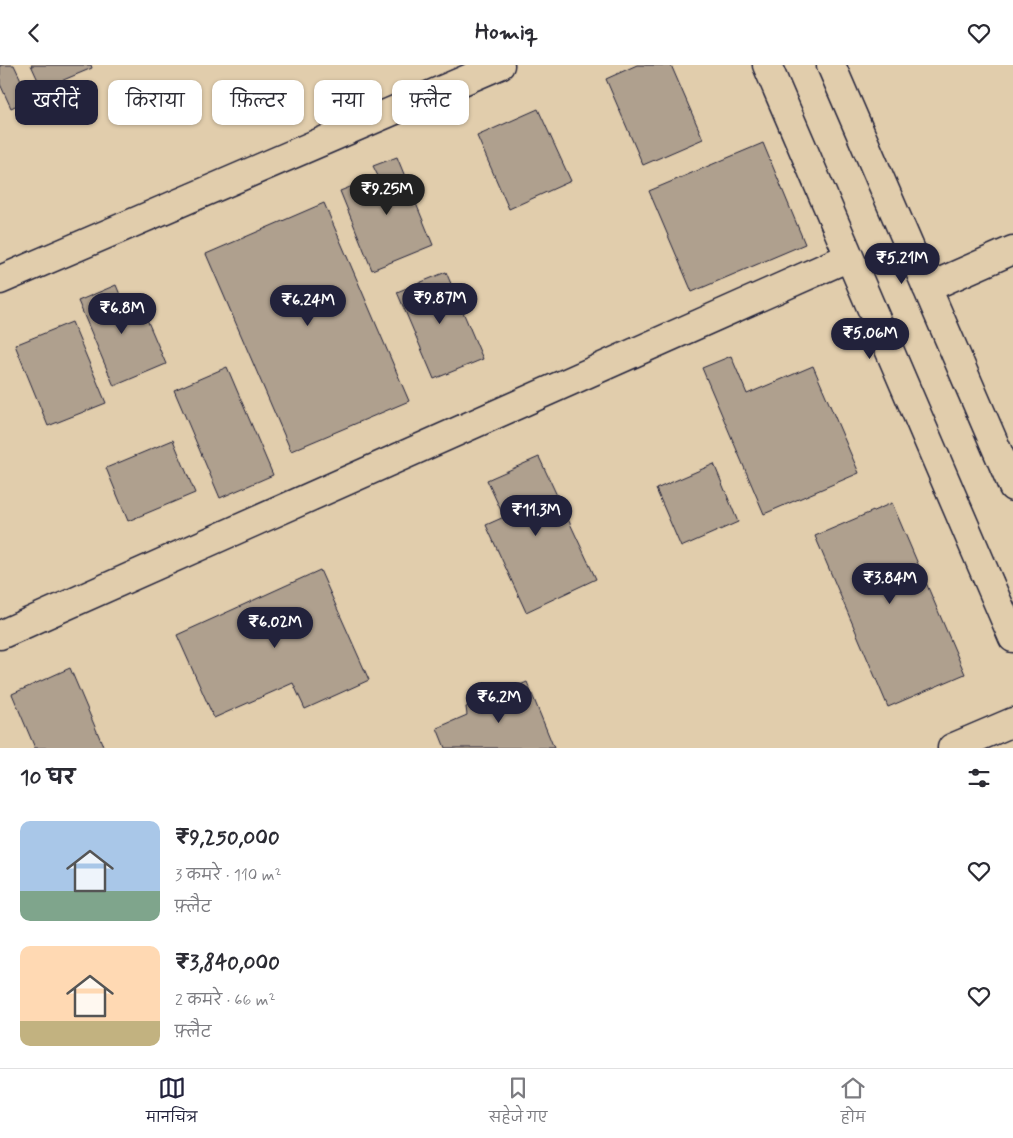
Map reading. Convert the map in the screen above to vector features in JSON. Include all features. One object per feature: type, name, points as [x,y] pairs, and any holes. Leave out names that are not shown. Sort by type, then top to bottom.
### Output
[{"type":"street","points":[[0,280],[500,65]]},
{"type":"street","points":[[767,65],[1013,638]]},
{"type":"street","points":[[831,65],[1013,487]]},
{"type":"street","points":[[927,288],[1013,250]]},
{"type":"street","points":[[0,635],[849,257]]},
{"type":"street","points":[[952,748],[1013,722]]},
{"type":"building","points":[[0,65],[14,65],[21,80],[15,80],[15,106],[11,108],[0,84]]},
{"type":"building","points":[[31,65],[91,65],[92,68],[63,80],[38,80]]},
{"type":"building","points":[[637,65],[671,65],[703,139],[643,165],[606,79]]},
{"type":"building","points":[[538,109],[571,181],[509,209],[477,136]]},
{"type":"building","points":[[763,143],[805,244],[692,292],[649,191]]},
{"type":"building","points":[[397,157],[433,245],[372,270],[340,191],[378,176],[373,166]]},
{"type":"building","points":[[324,203],[409,401],[291,451],[206,254]]},
{"type":"building","points":[[446,272],[483,359],[434,379],[397,292]]},
{"type":"building","points":[[116,285],[123,302],[137,296],[166,364],[114,386],[78,301]]},
{"type":"building","points":[[72,322],[106,403],[48,426],[15,345]]},
{"type":"building","points":[[731,356],[747,394],[813,366],[859,473],[764,514],[702,368]]},
{"type":"building","points":[[227,367],[273,475],[220,498],[174,390]]},
{"type":"building","points":[[173,440],[195,493],[128,521],[106,468]]},
{"type":"building","points":[[539,457],[596,579],[526,612],[486,525],[504,517],[487,480]]},
{"type":"building","points":[[714,464],[738,522],[681,547],[656,489]]},
{"type":"building","points":[[892,503],[965,674],[888,707],[815,536]]},
{"type":"building","points":[[320,570],[369,680],[305,709],[293,683],[214,718],[177,635]]},
{"type":"building","points":[[70,668],[104,748],[35,748],[12,694]]},
{"type":"building","points":[[527,682],[554,748],[445,748],[437,728],[467,715],[466,707]]}]
